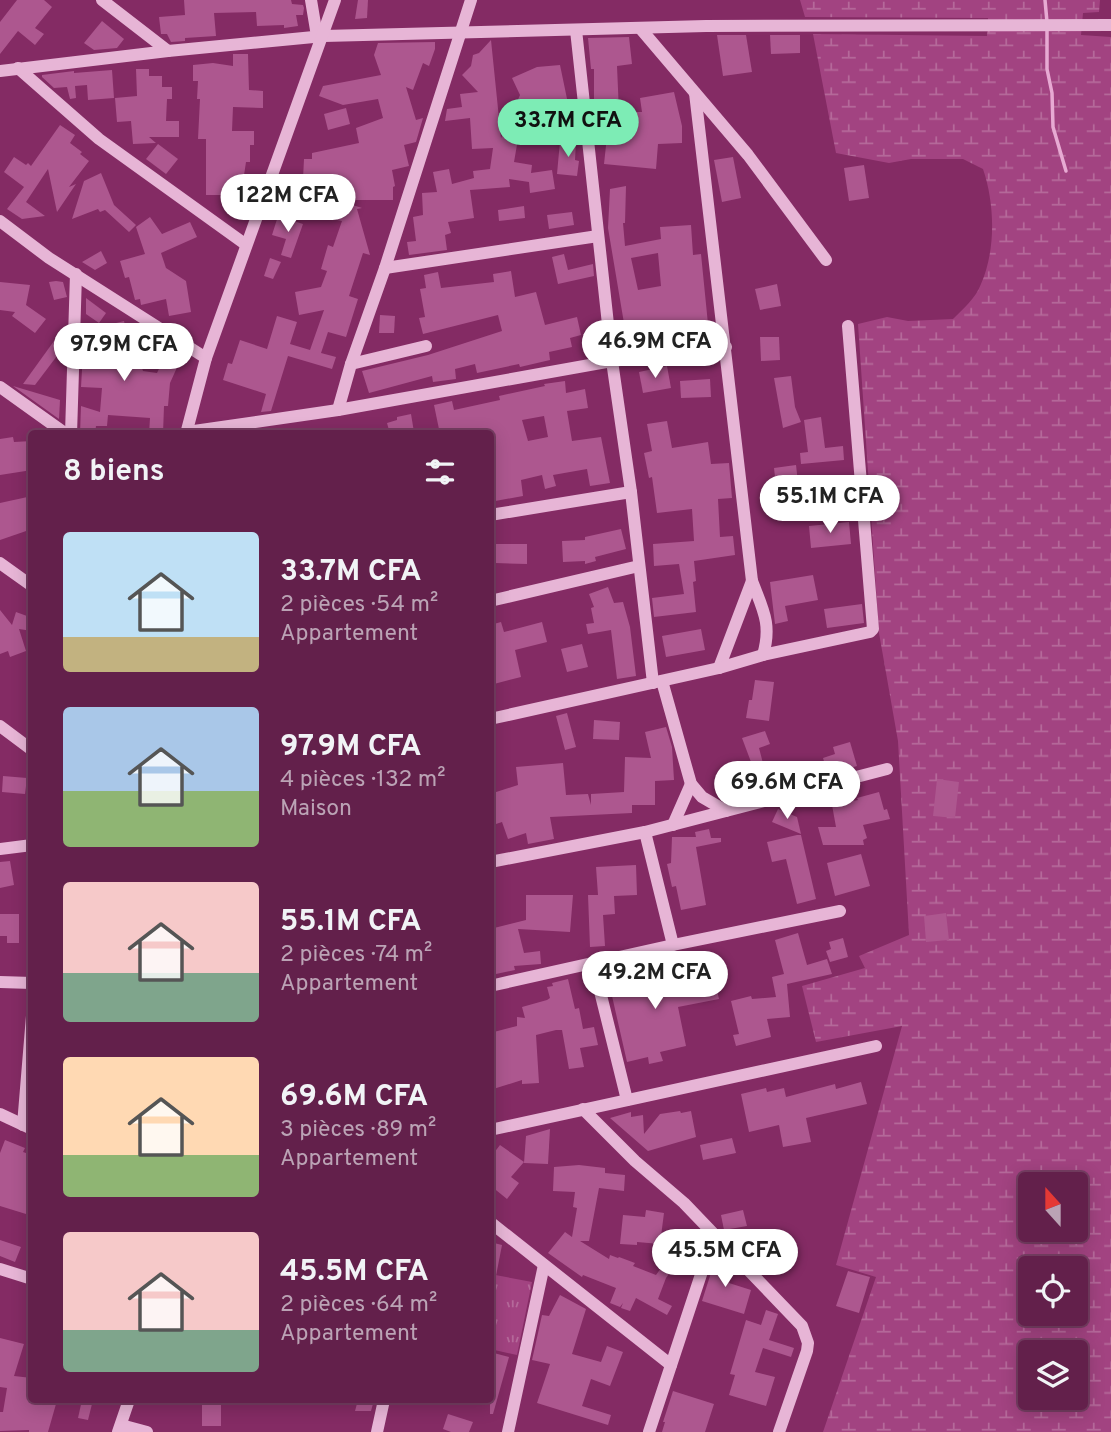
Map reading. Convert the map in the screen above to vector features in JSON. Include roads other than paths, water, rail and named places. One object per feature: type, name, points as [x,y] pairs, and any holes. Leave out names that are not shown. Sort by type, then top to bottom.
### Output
[{"type":"street","points":[[102,0],[168,51]]},
{"type":"street","points":[[311,0],[320,36]]},
{"type":"street","points":[[188,430],[206,358],[335,0]]},
{"type":"street","points":[[338,410],[471,0]]},
{"type":"street","points":[[1,69],[320,36],[640,28],[1111,25]]},
{"type":"street","points":[[640,28],[748,155],[827,260]]},
{"type":"street","points":[[576,30],[612,361],[657,682],[691,784],[702,797],[726,811]]},
{"type":"street","points":[[18,68],[99,139],[246,244]]},
{"type":"street","points":[[695,93],[752,582],[768,632],[763,655]]},
{"type":"street","points":[[0,221],[50,258],[206,358]]},
{"type":"street","points":[[385,268],[598,236]]},
{"type":"street","points":[[68,430],[76,274]]},
{"type":"street","points":[[494,718],[719,668],[763,655],[865,635],[873,629],[848,326]]},
{"type":"street","points":[[351,364],[426,346]]},
{"type":"street","points":[[207,430],[338,410],[612,361],[726,347]]},
{"type":"street","points":[[0,387],[62,430]]},
{"type":"street","points":[[494,514],[631,492]]},
{"type":"street","points":[[0,563],[28,583]]},
{"type":"street","points":[[494,600],[639,566]]},
{"type":"street","points":[[719,668],[752,582]]},
{"type":"street","points":[[0,726],[28,747]]},
{"type":"street","points":[[495,861],[645,832],[887,769]]},
{"type":"street","points":[[673,825],[691,784]]},
{"type":"street","points":[[645,832],[673,945]]},
{"type":"street","points":[[0,849],[28,846]]},
{"type":"street","points":[[494,985],[840,911]]},
{"type":"street","points":[[593,962],[627,1100]]},
{"type":"street","points":[[0,982],[28,983]]},
{"type":"street","points":[[494,1129],[876,1046]]},
{"type":"street","points":[[0,1114],[27,1127],[28,1105]]},
{"type":"street","points":[[583,1109],[635,1161],[684,1203],[802,1326],[806,1334],[807,1351],[779,1432]]},
{"type":"street","points":[[494,1225],[671,1365]]},
{"type":"street","points":[[649,1432],[714,1235]]},
{"type":"street","points":[[508,1432],[544,1265]]},
{"type":"street","points":[[1,1272],[28,1278]]},
{"type":"street","points":[[128,1403],[120,1428],[147,1432]]},
{"type":"street","points":[[377,1432],[383,1403]]},
{"type":"waterway","points":[[1045,0],[1047,22]]},
{"type":"waterway","points":[[1047,30],[1047,69],[1052,93],[1053,127],[1066,171]]}]
